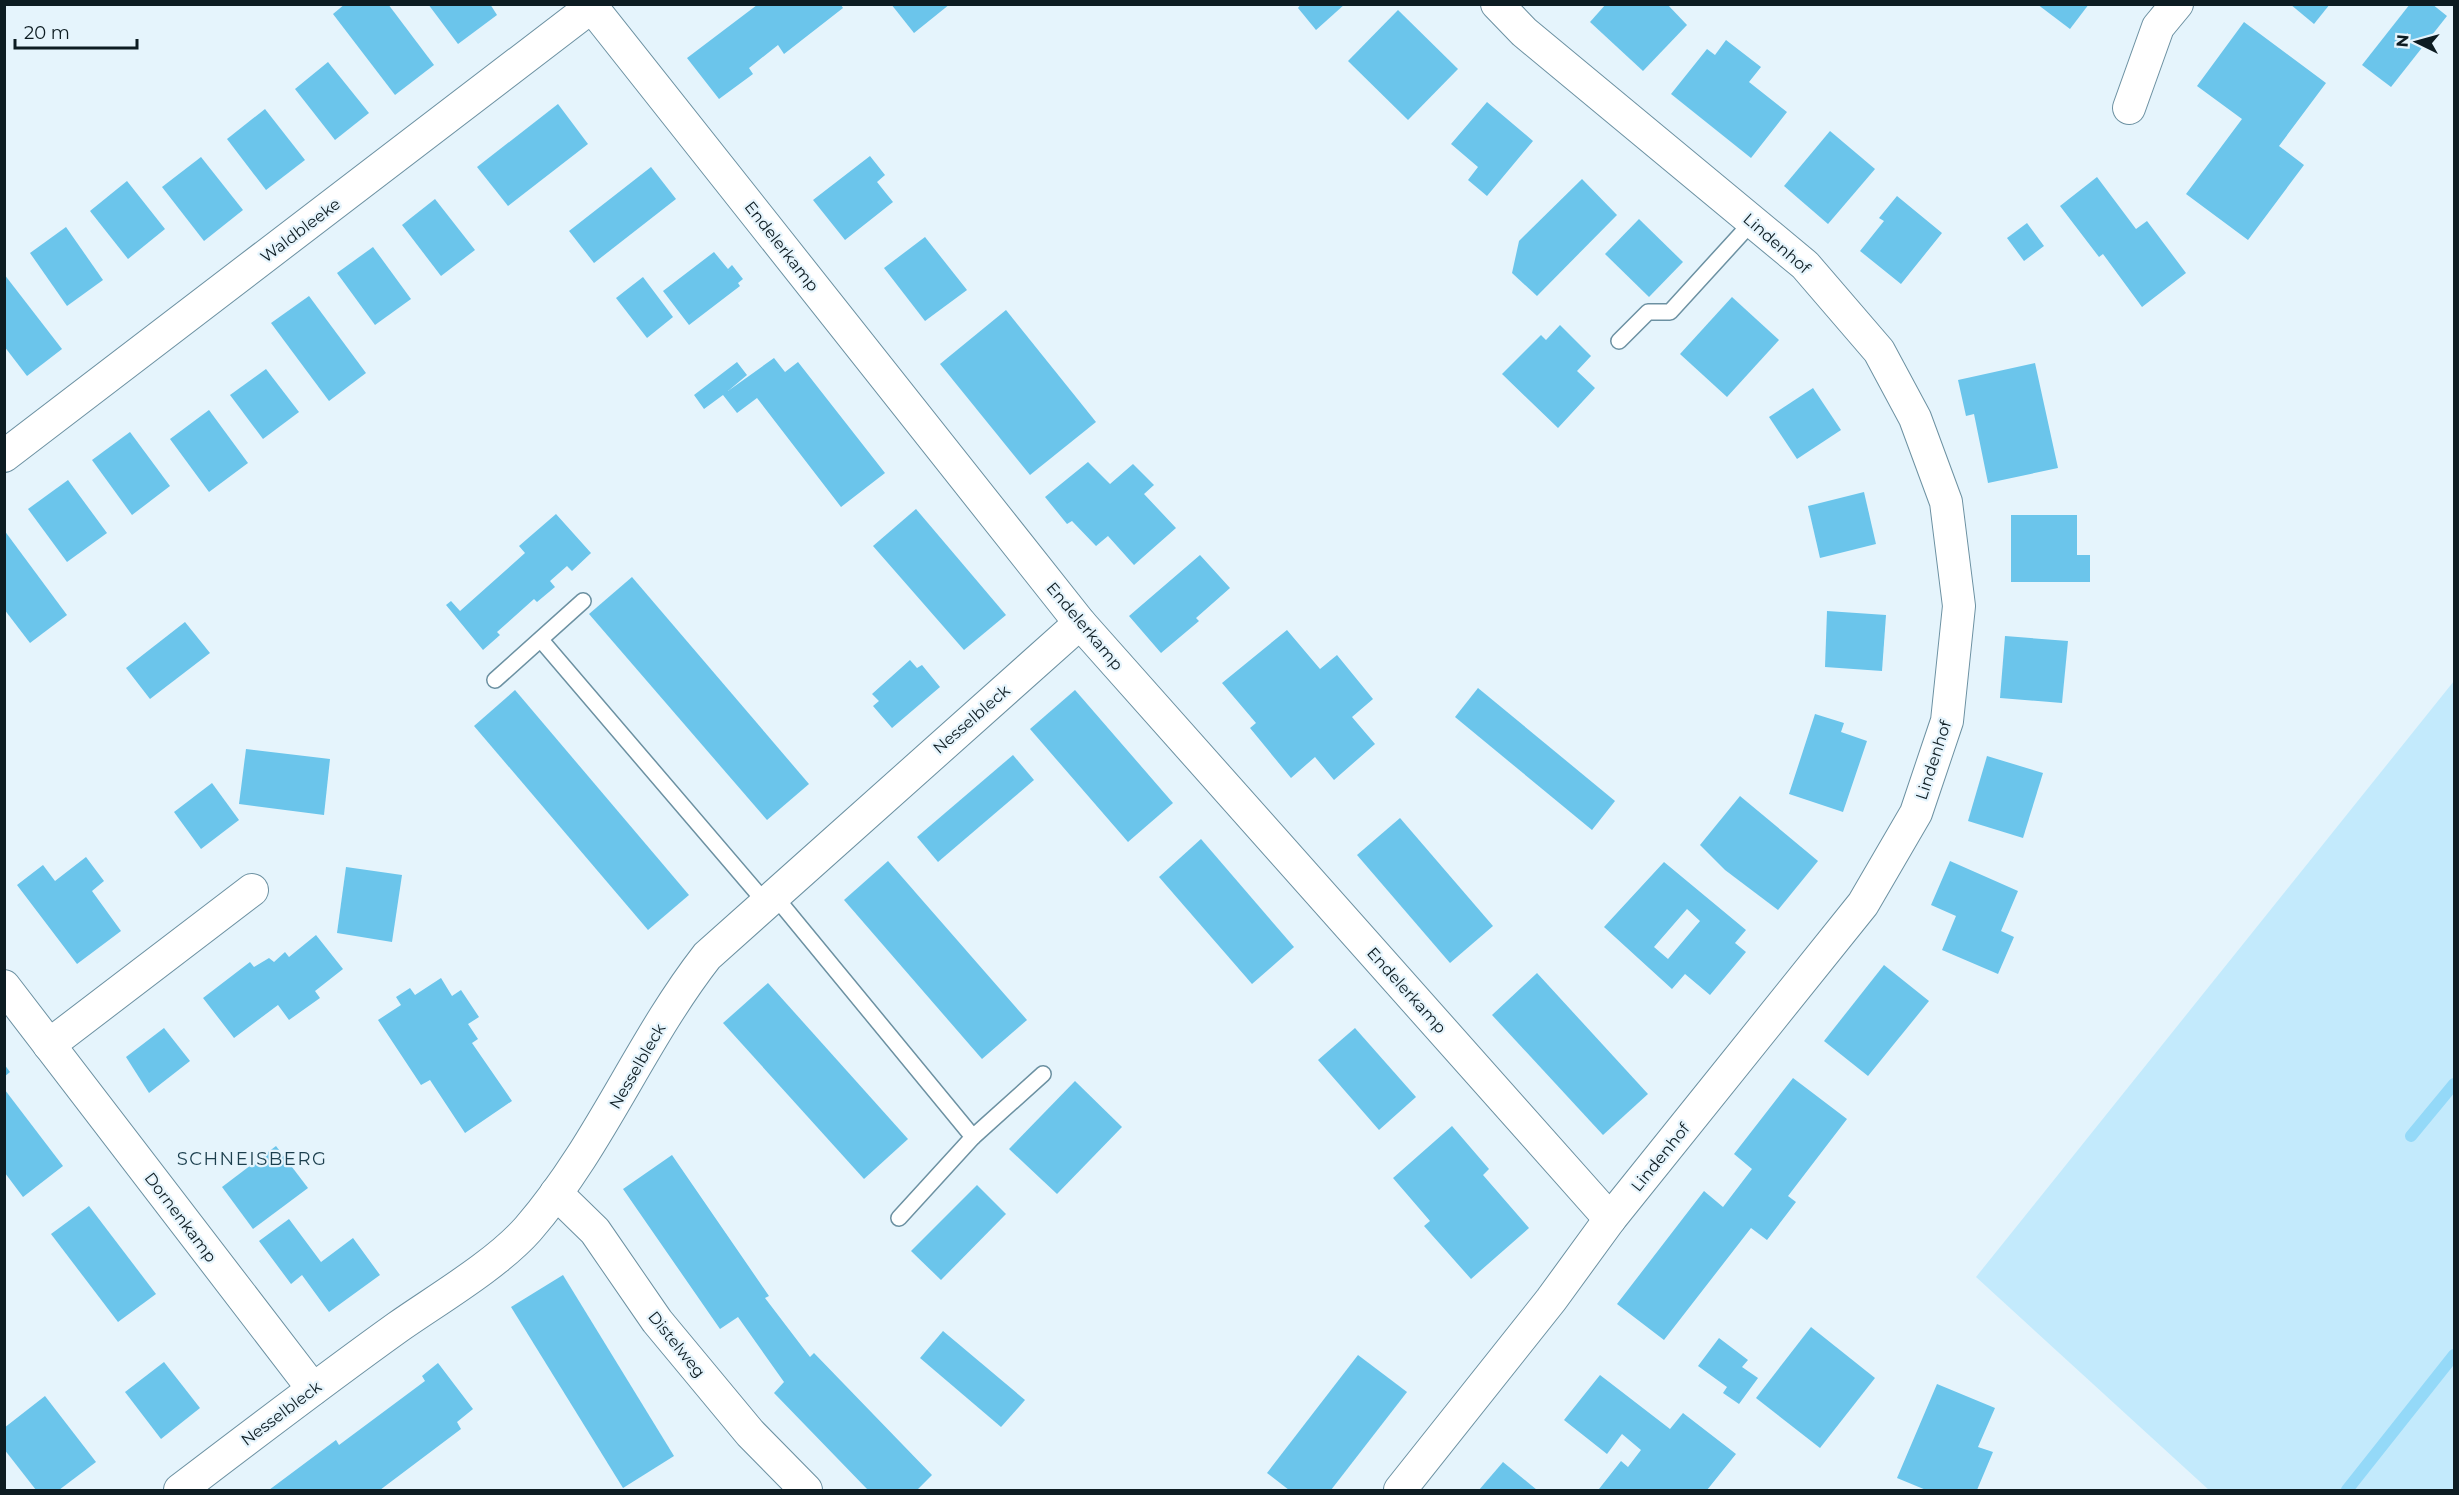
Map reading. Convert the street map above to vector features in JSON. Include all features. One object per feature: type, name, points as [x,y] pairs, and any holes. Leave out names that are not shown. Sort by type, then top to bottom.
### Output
[{"type":"street","name":"Lindenhof","points":[[1400,1491],[1551,1299],[1610,1219],[1863,904],[1916,813],[1947,721],[1959,606],[1946,502],[1914,418],[1879,351],[1805,265],[1524,32],[1497,4]]},
{"type":"street","points":[[2129,108],[2158,27],[2177,4]]},
{"type":"street","name":"Waldbleeke","points":[[4,456],[593,6]]},
{"type":"street","name":"Endelerkamp","points":[[593,6],[1080,623],[1610,1219]]},
{"type":"street","name":"Nesselbleck","points":[[180,1491],[312,1389],[490,1261],[527,1230],[556,1193],[603,1123],[683,986],[706,956],[1080,623]]},
{"type":"street","points":[[49,1045],[252,890]]},
{"type":"street","name":"Dornenkamp","points":[[4,986],[312,1389]]},
{"type":"street","name":"Distelweg","points":[[556,1193],[595,1231],[657,1321],[750,1433],[806,1491]]},
{"type":"lane","points":[[1619,341],[1648,312],[1670,312],[1753,221]]},
{"type":"lane","points":[[495,680],[583,601]]},
{"type":"lane","points":[[541,640],[769,898],[973,1137]]},
{"type":"lane","points":[[899,1218],[973,1137],[1043,1074]]},
{"type":"shaded area","points":[[2454,681],[2454,1490],[2209,1490],[1976,1277]]},
{"type":"building","points":[[345,4],[388,4],[434,65],[395,95],[333,14]]},
{"type":"building","points":[[428,4],[490,4],[497,15],[458,44]]},
{"type":"building","points":[[891,4],[950,4],[914,33]]},
{"type":"building","points":[[1301,4],[1345,4],[1316,30],[1298,8]]},
{"type":"building","points":[[1606,4],[1667,4],[1687,25],[1643,71],[1590,22]]},
{"type":"building","points":[[2037,4],[2089,4],[2070,29]]},
{"type":"building","points":[[2290,4],[2330,4],[2314,24]]},
{"type":"building","points":[[2410,4],[2432,4],[2447,16],[2391,87],[2362,65]]},
{"type":"building","points":[[757,5],[841,5],[843,8],[784,54],[778,45],[749,68],[753,74],[719,99],[687,58]]},
{"type":"building","points":[[1398,10],[1458,69],[1408,120],[1348,61]]},
{"type":"building","points":[[2244,22],[2326,83],[2279,146],[2304,165],[2248,240],[2186,194],[2242,119],[2197,86]]},
{"type":"building","points":[[1726,40],[1761,67],[1749,82],[1787,112],[1751,158],[1671,94],[1707,49],[1715,55]]},
{"type":"building","points":[[328,62],[369,113],[335,140],[295,89]]},
{"type":"building","points":[[1487,102],[1533,141],[1487,196],[1468,180],[1478,167],[1451,144]]},
{"type":"building","points":[[558,104],[588,144],[508,206],[477,167]]},
{"type":"building","points":[[265,109],[305,160],[266,190],[227,139]]},
{"type":"building","points":[[1830,131],[1875,169],[1828,224],[1784,186]]},
{"type":"building","points":[[870,156],[885,175],[877,182],[893,202],[845,240],[813,200]]},
{"type":"building","points":[[201,157],[243,210],[204,241],[162,187]]},
{"type":"building","points":[[651,167],[676,199],[594,263],[569,231]]},
{"type":"building","points":[[2097,177],[2136,229],[2147,221],[2186,273],[2142,307],[2103,254],[2099,257],[2060,206]]},
{"type":"building","points":[[1582,179],[1617,215],[1537,296],[1512,273],[1519,241]]},
{"type":"building","points":[[127,181],[165,229],[128,259],[90,211]]},
{"type":"building","points":[[1897,196],[1942,233],[1901,284],[1860,251],[1884,221],[1879,218]]},
{"type":"building","points":[[435,199],[475,250],[441,276],[402,225]]},
{"type":"building","points":[[1639,219],[1683,262],[1649,297],[1605,254]]},
{"type":"building","points":[[2027,223],[2044,246],[2024,261],[2007,238]]},
{"type":"building","points":[[66,227],[103,280],[67,306],[30,253]]},
{"type":"building","points":[[925,237],[967,290],[925,321],[884,268]]},
{"type":"building","points":[[373,247],[411,299],[375,325],[337,273]]},
{"type":"building","points":[[714,252],[728,269],[732,265],[743,279],[738,283],[740,286],[689,325],[663,291]]},
{"type":"building","points":[[4,274],[62,349],[27,376],[4,346]]},
{"type":"building","points":[[643,277],[673,317],[647,338],[616,298]]},
{"type":"building","points":[[309,296],[366,373],[329,401],[271,323]]},
{"type":"building","points":[[1732,297],[1779,340],[1727,397],[1680,354]]},
{"type":"building","points":[[1006,310],[1096,422],[1030,475],[940,364]]},
{"type":"building","points":[[1560,325],[1591,356],[1577,371],[1595,388],[1558,428],[1502,374],[1541,335],[1546,340]]},
{"type":"building","points":[[774,358],[785,372],[798,362],[885,473],[841,507],[757,398],[737,413],[723,395],[704,409],[694,395],[737,362],[747,375],[728,391]]},
{"type":"building","points":[[2035,363],[2058,468],[1988,483],[1974,414],[1966,416],[1958,380]]},
{"type":"building","points":[[266,369],[299,412],[263,439],[230,395]]},
{"type":"building","points":[[1813,388],[1841,430],[1797,459],[1769,417]]},
{"type":"building","points":[[209,410],[248,463],[209,492],[170,439]]},
{"type":"building","points":[[130,432],[170,486],[132,515],[92,460]]},
{"type":"building","points":[[1088,462],[1110,484],[1133,464],[1154,485],[1144,494],[1176,528],[1134,565],[1108,536],[1096,546],[1072,521],[1067,524],[1045,497]]},
{"type":"building","points":[[68,480],[107,533],[67,562],[28,509]]},
{"type":"building","points":[[1864,492],[1876,544],[1820,558],[1808,506]]},
{"type":"building","points":[[916,509],[1006,615],[964,650],[873,546]]},
{"type":"building","points":[[556,514],[591,553],[572,571],[567,566],[550,581],[555,587],[537,602],[534,599],[497,632],[500,635],[483,650],[446,605],[451,601],[460,611],[525,553],[519,546]]},
{"type":"building","points":[[2011,515],[2077,515],[2077,555],[2090,555],[2090,582],[2011,582]]},
{"type":"building","points":[[4,530],[67,615],[30,643],[4,609]]},
{"type":"building","points":[[1200,555],[1230,588],[1196,618],[1199,621],[1161,653],[1129,616]]},
{"type":"building","points":[[632,577],[809,784],[767,820],[589,614]]},
{"type":"building","points":[[1827,611],[1886,615],[1882,671],[1825,667]]},
{"type":"building","points":[[185,622],[210,653],[150,699],[126,668]]},
{"type":"building","points":[[1287,630],[1320,669],[1337,655],[1373,699],[1352,717],[1375,744],[1334,780],[1315,757],[1291,778],[1250,728],[1256,723],[1222,683]]},
{"type":"building","points":[[2005,636],[2068,641],[2062,703],[2000,698]]},
{"type":"building","points":[[910,660],[917,668],[922,665],[940,687],[892,728],[873,706],[879,701],[872,694]]},
{"type":"building","points":[[1478,688],[1615,801],[1592,830],[1455,717]]},
{"type":"building","points":[[515,690],[689,895],[648,930],[474,726]]},
{"type":"building","points":[[1075,690],[1173,803],[1128,842],[1030,729]]},
{"type":"building","points":[[1815,714],[1844,723],[1841,732],[1867,741],[1843,812],[1789,794]]},
{"type":"building","points":[[246,749],[330,759],[324,815],[239,804]]},
{"type":"building","points":[[1013,755],[1034,780],[938,862],[917,837]]},
{"type":"building","points":[[1987,756],[2043,773],[2023,838],[1968,821]]},
{"type":"building","points":[[212,783],[239,820],[201,849],[174,812]]},
{"type":"building","points":[[1740,796],[1818,861],[1778,910],[1725,870],[1700,845]]},
{"type":"building","points":[[1400,818],[1493,926],[1450,963],[1357,855]]},
{"type":"building","points":[[1201,839],[1294,947],[1252,984],[1159,877]]},
{"type":"building","points":[[86,857],[104,881],[92,891],[121,931],[77,964],[17,885],[43,865],[55,881]]},
{"type":"building","points":[[888,861],[1027,1020],[982,1059],[844,900]]},
{"type":"building","points":[[1950,861],[2018,891],[2001,931],[2014,937],[1998,974],[1942,950],[1956,916],[1931,905]]},
{"type":"building","points":[[1664,862],[1746,930],[1735,943],[1746,952],[1710,995],[1685,974],[1672,989],[1604,927]],"holes":[[[1687,909],[1700,921],[1668,959],[1654,947]]]},
{"type":"building","points":[[346,867],[402,875],[392,942],[337,933]]},
{"type":"building","points":[[316,935],[343,969],[315,991],[320,998],[289,1020],[278,1005],[234,1038],[203,998],[250,962],[254,967],[269,958],[274,962],[285,952],[289,957]]},
{"type":"building","points":[[1884,965],[1929,1001],[1868,1076],[1824,1041]]},
{"type":"building","points":[[1537,973],[1648,1094],[1603,1135],[1492,1015]]},
{"type":"building","points":[[441,978],[452,996],[461,990],[479,1017],[468,1024],[478,1039],[472,1043],[512,1101],[465,1133],[430,1080],[421,1085],[378,1020],[401,1005],[396,997],[410,988],[415,995]]},
{"type":"building","points":[[768,983],[908,1139],[864,1179],[723,1023]]},
{"type":"building","points":[[164,1028],[190,1061],[149,1093],[126,1057]]},
{"type":"building","points":[[1355,1028],[1416,1097],[1379,1130],[1318,1060]]},
{"type":"building","points":[[4,1064],[10,1072],[4,1077]]},
{"type":"building","points":[[1793,1078],[1847,1119],[1788,1196],[1796,1202],[1767,1240],[1751,1228],[1664,1340],[1617,1304],[1704,1191],[1723,1207],[1752,1169],[1734,1154]]},
{"type":"building","points":[[1075,1081],[1122,1127],[1057,1194],[1009,1149]]},
{"type":"building","points":[[5,1090],[63,1166],[23,1197],[5,1173]]},
{"type":"building","points":[[1452,1126],[1489,1169],[1483,1175],[1529,1228],[1471,1279],[1424,1226],[1430,1221],[1393,1178]]},
{"type":"building","points":[[276,1146],[308,1188],[253,1229],[222,1187]]},
{"type":"building","points":[[672,1155],[769,1296],[765,1298],[810,1357],[814,1353],[932,1475],[917,1490],[868,1490],[774,1393],[784,1382],[738,1317],[720,1329],[623,1189]]},
{"type":"building","points":[[977,1185],[1006,1214],[941,1280],[911,1251]]},
{"type":"building","points":[[89,1206],[156,1294],[118,1322],[51,1234]]},
{"type":"building","points":[[289,1219],[321,1262],[353,1238],[380,1275],[329,1312],[302,1275],[291,1284],[259,1241]]},
{"type":"building","points":[[563,1275],[674,1456],[623,1488],[511,1307]]},
{"type":"building","points":[[1811,1327],[1875,1378],[1820,1448],[1756,1398]]},
{"type":"building","points":[[943,1331],[1025,1400],[1001,1427],[920,1358]]},
{"type":"building","points":[[1719,1338],[1748,1360],[1742,1367],[1758,1378],[1739,1404],[1723,1393],[1727,1387],[1698,1366]]},
{"type":"building","points":[[1358,1355],[1407,1392],[1331,1490],[1289,1490],[1267,1473]]},
{"type":"building","points":[[164,1362],[200,1408],[161,1439],[125,1392]]},
{"type":"building","points":[[438,1363],[473,1409],[457,1422],[461,1429],[380,1490],[269,1490],[336,1440],[339,1445],[425,1381],[422,1376]]},
{"type":"building","points":[[1600,1375],[1670,1429],[1683,1413],[1736,1454],[1707,1490],[1599,1489],[1621,1461],[1628,1467],[1641,1450],[1622,1434],[1607,1454],[1564,1420]]},
{"type":"building","points":[[1937,1384],[1995,1408],[1978,1447],[1993,1452],[1977,1490],[1926,1490],[1897,1478]]},
{"type":"building","points":[[45,1396],[96,1462],[59,1490],[36,1490],[4,1449],[4,1428]]},
{"type":"building","points":[[1503,1462],[1537,1490],[1479,1490]]},
{"type":"waterway","points":[[2411,1136],[2454,1084]]},
{"type":"waterway","points":[[2347,1490],[2454,1355]]},
{"type":"district","name":"SCHNEISBERG","points":[[252,1159]]}]
